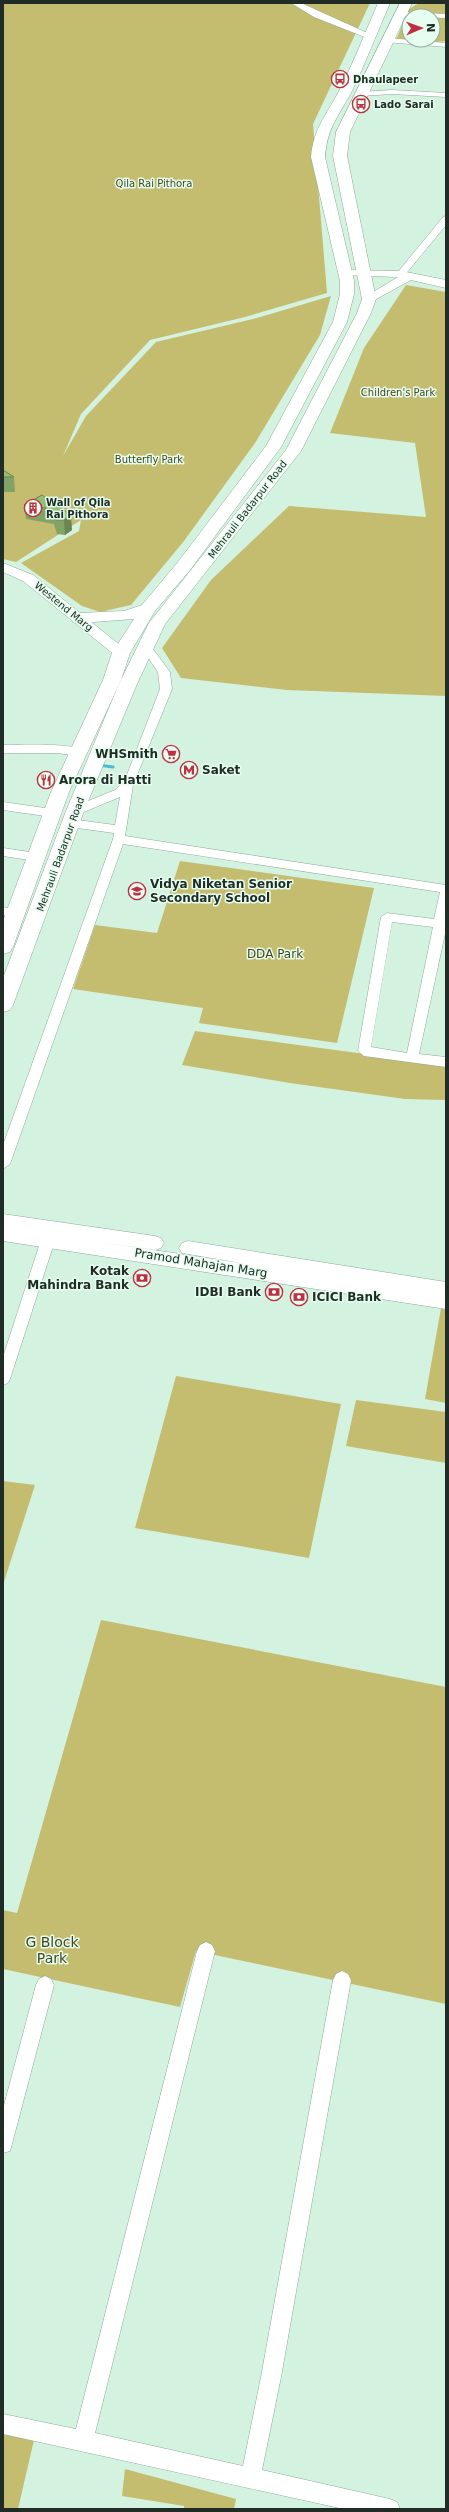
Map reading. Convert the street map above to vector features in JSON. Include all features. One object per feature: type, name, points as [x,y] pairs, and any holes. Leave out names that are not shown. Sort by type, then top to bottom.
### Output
[{"type":"main road","name":"Mehrauli Badarpur Road","points":[[3,947],[9,912],[36,857],[52,813],[78,752],[112,680],[121,653],[148,609],[184,566],[273,447],[340,322],[347,294],[345,273],[318,157],[319,140],[324,123],[343,95],[370,38],[384,3]]},
{"type":"main road","points":[[369,299],[340,156],[345,123],[401,14]]},
{"type":"main road","points":[[370,38],[387,41]]},
{"type":"main road","name":"Mehrauli Badarpur Road","points":[[3,1006],[73,817],[157,623],[293,450],[347,350],[369,299]]},
{"type":"main road","points":[[79,618],[125,616],[148,609]]},
{"type":"street","points":[[295,3],[317,15],[370,38]]},
{"type":"street","points":[[387,41],[446,44]]},
{"type":"street","points":[[361,94],[392,92],[446,95]]},
{"type":"street","points":[[369,299],[405,275],[446,219]]},
{"type":"street","points":[[345,273],[364,272],[405,275],[446,284]]},
{"type":"street","name":"Westend Marg","points":[[3,567],[28,578],[121,653]]},
{"type":"street","points":[[3,1164],[120,835],[128,786],[166,688],[164,672],[146,647]]},
{"type":"street","points":[[3,749],[57,749],[78,752]]},
{"type":"street","points":[[73,817],[119,793],[128,786]]},
{"type":"street","points":[[3,806],[52,813]]},
{"type":"street","points":[[73,817],[120,835],[446,889]]},
{"type":"street","points":[[3,852],[36,857]]},
{"type":"street","points":[[412,1058],[442,924],[446,893]]},
{"type":"street","points":[[442,924],[387,917],[364,1051],[446,1062]]},
{"type":"street","points":[[3,951],[22,956]]},
{"type":"street","name":"Pramod Mahajan Marg","points":[[3,1221],[446,1302]]},
{"type":"street","name":"Pramod Mahajan Marg","points":[[3,1234],[48,1240],[158,1250],[446,1289]]},
{"type":"street","points":[[3,1378],[48,1240]]},
{"type":"street","points":[[84,2439],[206,1951]]},
{"type":"street","points":[[250,2479],[271,2377],[342,1980]]},
{"type":"street","points":[[3,2144],[45,1985]]},
{"type":"street","points":[[3,2424],[84,2439],[250,2479],[390,2509]]},
{"type":"green space","name":"Qila Rai Pithora","points":[[3,3],[370,3],[313,124],[327,293],[245,317],[150,340],[81,414],[63,456],[86,416],[156,342],[257,318],[331,296],[320,335],[255,443],[184,541],[131,605],[100,612],[82,606],[21,563],[79,531],[81,520],[16,562],[3,559]]},
{"type":"green space","points":[[419,3],[446,3],[446,41],[441,42],[441,8],[411,8]]},
{"type":"green space","points":[[401,28],[401,40],[396,40]]},
{"type":"green space","name":"Children's Park","points":[[406,285],[446,292],[446,696],[287,690],[181,678],[162,648],[211,580],[289,506],[426,517],[415,443],[330,433],[364,348]]},
{"type":"green space","name":"DDA Park","points":[[180,861],[374,888],[337,1043],[199,1023],[203,1008],[73,989],[95,925],[157,933]]},
{"type":"green space","points":[[195,1031],[446,1065],[446,1100],[405,1099],[290,1083],[182,1065]]},
{"type":"green space","points":[[441,1308],[446,1308],[446,1403],[425,1399]]},
{"type":"green space","points":[[176,1376],[341,1404],[309,1558],[135,1528]]},
{"type":"green space","points":[[356,1400],[446,1412],[446,1463],[346,1446]]},
{"type":"green space","points":[[3,1481],[35,1485],[3,1585]]},
{"type":"green space","name":"G Block Park","points":[[101,1620],[446,1687],[446,2004],[196,1951],[180,2007],[3,1969],[3,1910],[17,1913]]},
{"type":"green space","points":[[3,2432],[34,2440],[18,2509],[3,2509]]},
{"type":"green space","points":[[125,2469],[236,2499],[234,2509],[184,2509],[184,2506],[122,2496]]},
{"type":"building","points":[[3,470],[14,477],[3,477]]},
{"type":"building","points":[[42,495],[71,515],[64,520],[56,520],[52,509],[24,505]]},
{"type":"waterway","points":[[98,765],[113,767]]},
{"type":"place","name":"Dhaulapeer","points":[[340,79]]},
{"type":"place","name":"Lado Sarai","points":[[361,104]]},
{"type":"place","name":"Wall of Qila Rai Pithora","points":[[33,508]]},
{"type":"place","name":"WHSmith","points":[[171,754]]},
{"type":"place","name":"Saket","points":[[189,770]]},
{"type":"place","name":"Arora di Hatti","points":[[46,780]]},
{"type":"place","name":"Vidya Niketan Senior Secondary School","points":[[137,891]]},
{"type":"place","name":"Kotak Mahindra Bank","points":[[142,1278]]},
{"type":"place","name":"IDBI Bank","points":[[274,1292]]},
{"type":"place","name":"ICICI Bank","points":[[299,1297]]},
{"type":"park label","name":"Butterfly Park","points":[[149,459]]}]
